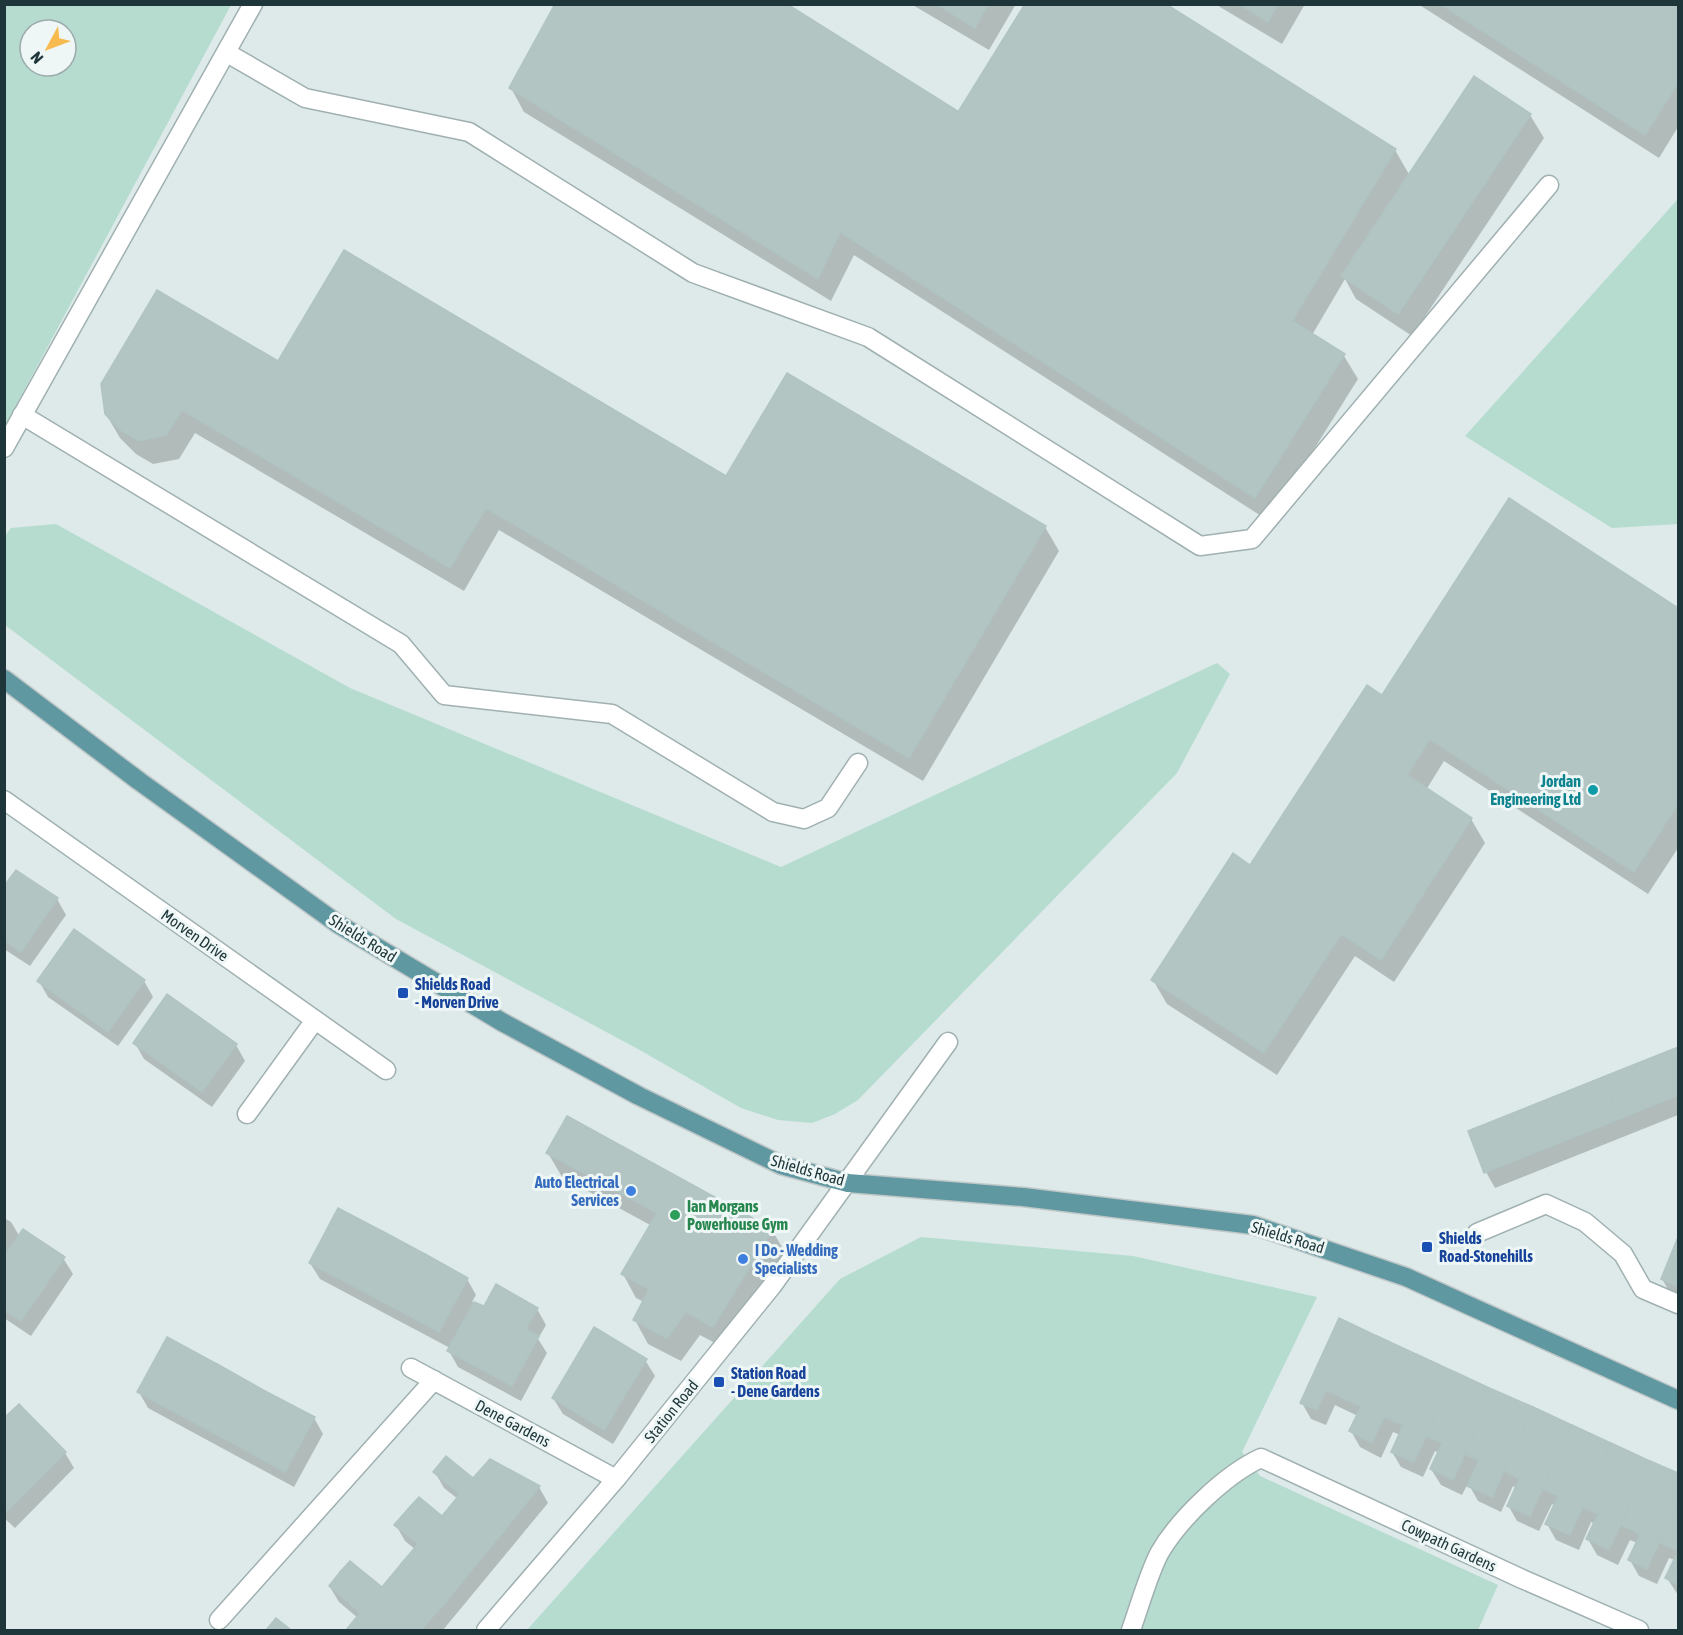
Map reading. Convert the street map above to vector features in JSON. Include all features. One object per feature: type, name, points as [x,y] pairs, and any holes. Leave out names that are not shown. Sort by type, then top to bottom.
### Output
[{"type":"main road","name":"Shields Road","points":[[4,679],[139,781],[339,924],[502,1022],[649,1101],[781,1165],[848,1183],[1023,1197],[1253,1225],[1406,1277],[1678,1400]]},
{"type":"street","points":[[4,448],[254,4]]},
{"type":"street","points":[[227,52],[305,98],[469,132],[693,273],[868,338],[1200,546],[1252,539],[1549,184]]},
{"type":"street","points":[[22,415],[400,644],[444,695],[612,714],[773,812],[804,819],[828,808],[858,763]]},
{"type":"street","name":"Morven Drive","points":[[4,800],[386,1070]]},
{"type":"street","points":[[247,1114],[315,1020]]},
{"type":"street","name":"Station Road","points":[[486,1630],[616,1479],[772,1286],[948,1042]]},
{"type":"street","points":[[1477,1233],[1546,1204],[1585,1222],[1623,1254],[1643,1289],[1678,1304]]},
{"type":"street","name":"Dene Gardens","points":[[411,1368],[616,1479]]},
{"type":"street","points":[[219,1620],[434,1380]]},
{"type":"street","name":"Cowpath Gardens","points":[[1131,1630],[1159,1553],[1183,1520],[1242,1467],[1261,1458],[1520,1578],[1639,1630]]},
{"type":"green space","points":[[4,5],[231,5],[5,426]]},
{"type":"green space","points":[[1678,199],[1678,524],[1612,528],[1465,436]]},
{"type":"green space","points":[[56,524],[350,688],[781,867],[1217,663],[1230,674],[1177,773],[858,1100],[835,1114],[812,1123],[778,1120],[741,1108],[638,1049],[396,919],[5,625],[5,536],[11,528]]},
{"type":"green space","points":[[921,1237],[1133,1256],[1317,1297],[1242,1452],[1260,1476],[1498,1585],[1478,1630],[527,1630],[840,1279]]},
{"type":"building","points":[[555,4],[787,4],[1345,354],[1255,498],[840,232],[818,279],[509,88]]},
{"type":"building","points":[[936,4],[988,4],[975,28]]},
{"type":"building","points":[[1025,4],[1166,4],[1396,149],[1292,321],[958,112]]},
{"type":"building","points":[[1239,4],[1278,4],[1268,22]]},
{"type":"building","points":[[1440,4],[1677,4],[1678,83],[1645,135]]},
{"type":"building","points":[[1474,76],[1531,114],[1398,314],[1341,276]]},
{"type":"building","points":[[344,250],[726,476],[787,373],[1046,526],[909,758],[486,508],[450,568],[182,410],[166,435],[139,441],[120,430],[105,414],[101,384],[157,290],[278,361]]},
{"type":"building","name":"Jordan Engineering Ltd","points":[[1509,498],[1678,608],[1678,804],[1634,872],[1430,739],[1407,775],[1472,818],[1381,960],[1341,934],[1264,1053],[1151,980],[1233,853],[1250,865],[1367,685],[1382,695]]},
{"type":"building","points":[[16,870],[58,898],[21,952],[4,940],[4,886]]},
{"type":"building","points":[[74,929],[145,980],[108,1032],[37,981]]},
{"type":"building","points":[[167,994],[237,1044],[202,1092],[133,1043]]},
{"type":"building","points":[[1678,1047],[1678,1095],[1619,1119],[1603,1077]]},
{"type":"building","points":[[1603,1077],[1619,1119],[1484,1173],[1468,1131]]},
{"type":"building","points":[[567,1116],[773,1229],[713,1327],[686,1312],[667,1338],[633,1320],[649,1289],[621,1274],[657,1213],[546,1153]]},
{"type":"building","points":[[338,1208],[382,1231],[353,1286],[309,1263]]},
{"type":"building","points":[[23,1229],[65,1257],[21,1321],[4,1310],[4,1256]]},
{"type":"building","points":[[382,1231],[425,1254],[396,1309],[353,1286]]},
{"type":"building","points":[[1678,1237],[1678,1287],[1661,1279]]},
{"type":"building","points":[[425,1254],[468,1278],[439,1332],[396,1309]]},
{"type":"building","points":[[496,1284],[538,1308],[526,1329],[539,1336],[512,1386],[447,1351],[474,1302],[484,1306]]},
{"type":"building","points":[[1339,1318],[1377,1336],[1348,1401],[1326,1390],[1317,1410],[1300,1403]]},
{"type":"building","points":[[594,1327],[647,1359],[604,1430],[552,1398]]},
{"type":"building","points":[[1377,1336],[1416,1354],[1387,1418],[1384,1417],[1372,1443],[1349,1431],[1361,1406],[1348,1401]]},
{"type":"building","points":[[167,1337],[217,1364],[187,1419],[137,1392]]},
{"type":"building","points":[[1416,1354],[1455,1372],[1414,1462],[1391,1452],[1403,1425],[1387,1418]]},
{"type":"building","points":[[217,1364],[265,1391],[236,1445],[187,1419]]},
{"type":"building","points":[[1455,1372],[1494,1390],[1453,1480],[1430,1469],[1442,1443],[1426,1436]]},
{"type":"building","points":[[1494,1390],[1533,1407],[1492,1497],[1467,1486],[1479,1460],[1465,1454]]},
{"type":"building","points":[[265,1391],[315,1417],[285,1472],[236,1445]]},
{"type":"building","points":[[19,1404],[66,1452],[5,1513],[4,1418]]},
{"type":"building","points":[[1533,1407],[1572,1425],[1530,1516],[1507,1506],[1519,1479],[1504,1471]]},
{"type":"building","points":[[1572,1425],[1611,1443],[1570,1535],[1545,1524],[1558,1496],[1543,1489]]},
{"type":"building","points":[[1611,1443],[1650,1461],[1609,1550],[1586,1539],[1598,1514],[1582,1507]]},
{"type":"building","points":[[446,1456],[473,1478],[490,1459],[540,1486],[504,1531],[433,1472]]},
{"type":"building","points":[[1650,1461],[1678,1473],[1678,1502],[1647,1569],[1628,1560],[1640,1534],[1621,1525]]},
{"type":"building","points":[[460,1494],[504,1531],[475,1566],[408,1509],[419,1497],[442,1516]]},
{"type":"building","points":[[1678,1502],[1678,1551],[1660,1543]]},
{"type":"building","points":[[408,1509],[475,1566],[446,1602],[401,1564],[418,1544],[394,1525]]},
{"type":"building","points":[[1678,1551],[1678,1585],[1665,1578]]},
{"type":"building","points":[[350,1561],[382,1587],[401,1564],[446,1602],[421,1630],[409,1630],[340,1572]]},
{"type":"building","points":[[340,1572],[409,1630],[346,1630],[360,1613],[329,1586]]},
{"type":"building","points":[[276,1618],[291,1630],[266,1630]]},
{"type":"place","name":"Jordan Engineering Ltd","points":[[1593,790]]},
{"type":"place","name":"Shields Road - Morven Drive","points":[[403,993]]},
{"type":"place","name":"Auto Electrical Services","points":[[631,1191]]},
{"type":"place","name":"Ian Morgans Powerhouse Gym","points":[[675,1215]]},
{"type":"place","name":"Shields Road-Stonehills","points":[[1427,1247]]},
{"type":"place","name":"I Do - Wedding Specialists","points":[[743,1259]]},
{"type":"place","name":"Station Road - Dene Gardens","points":[[719,1382]]}]
